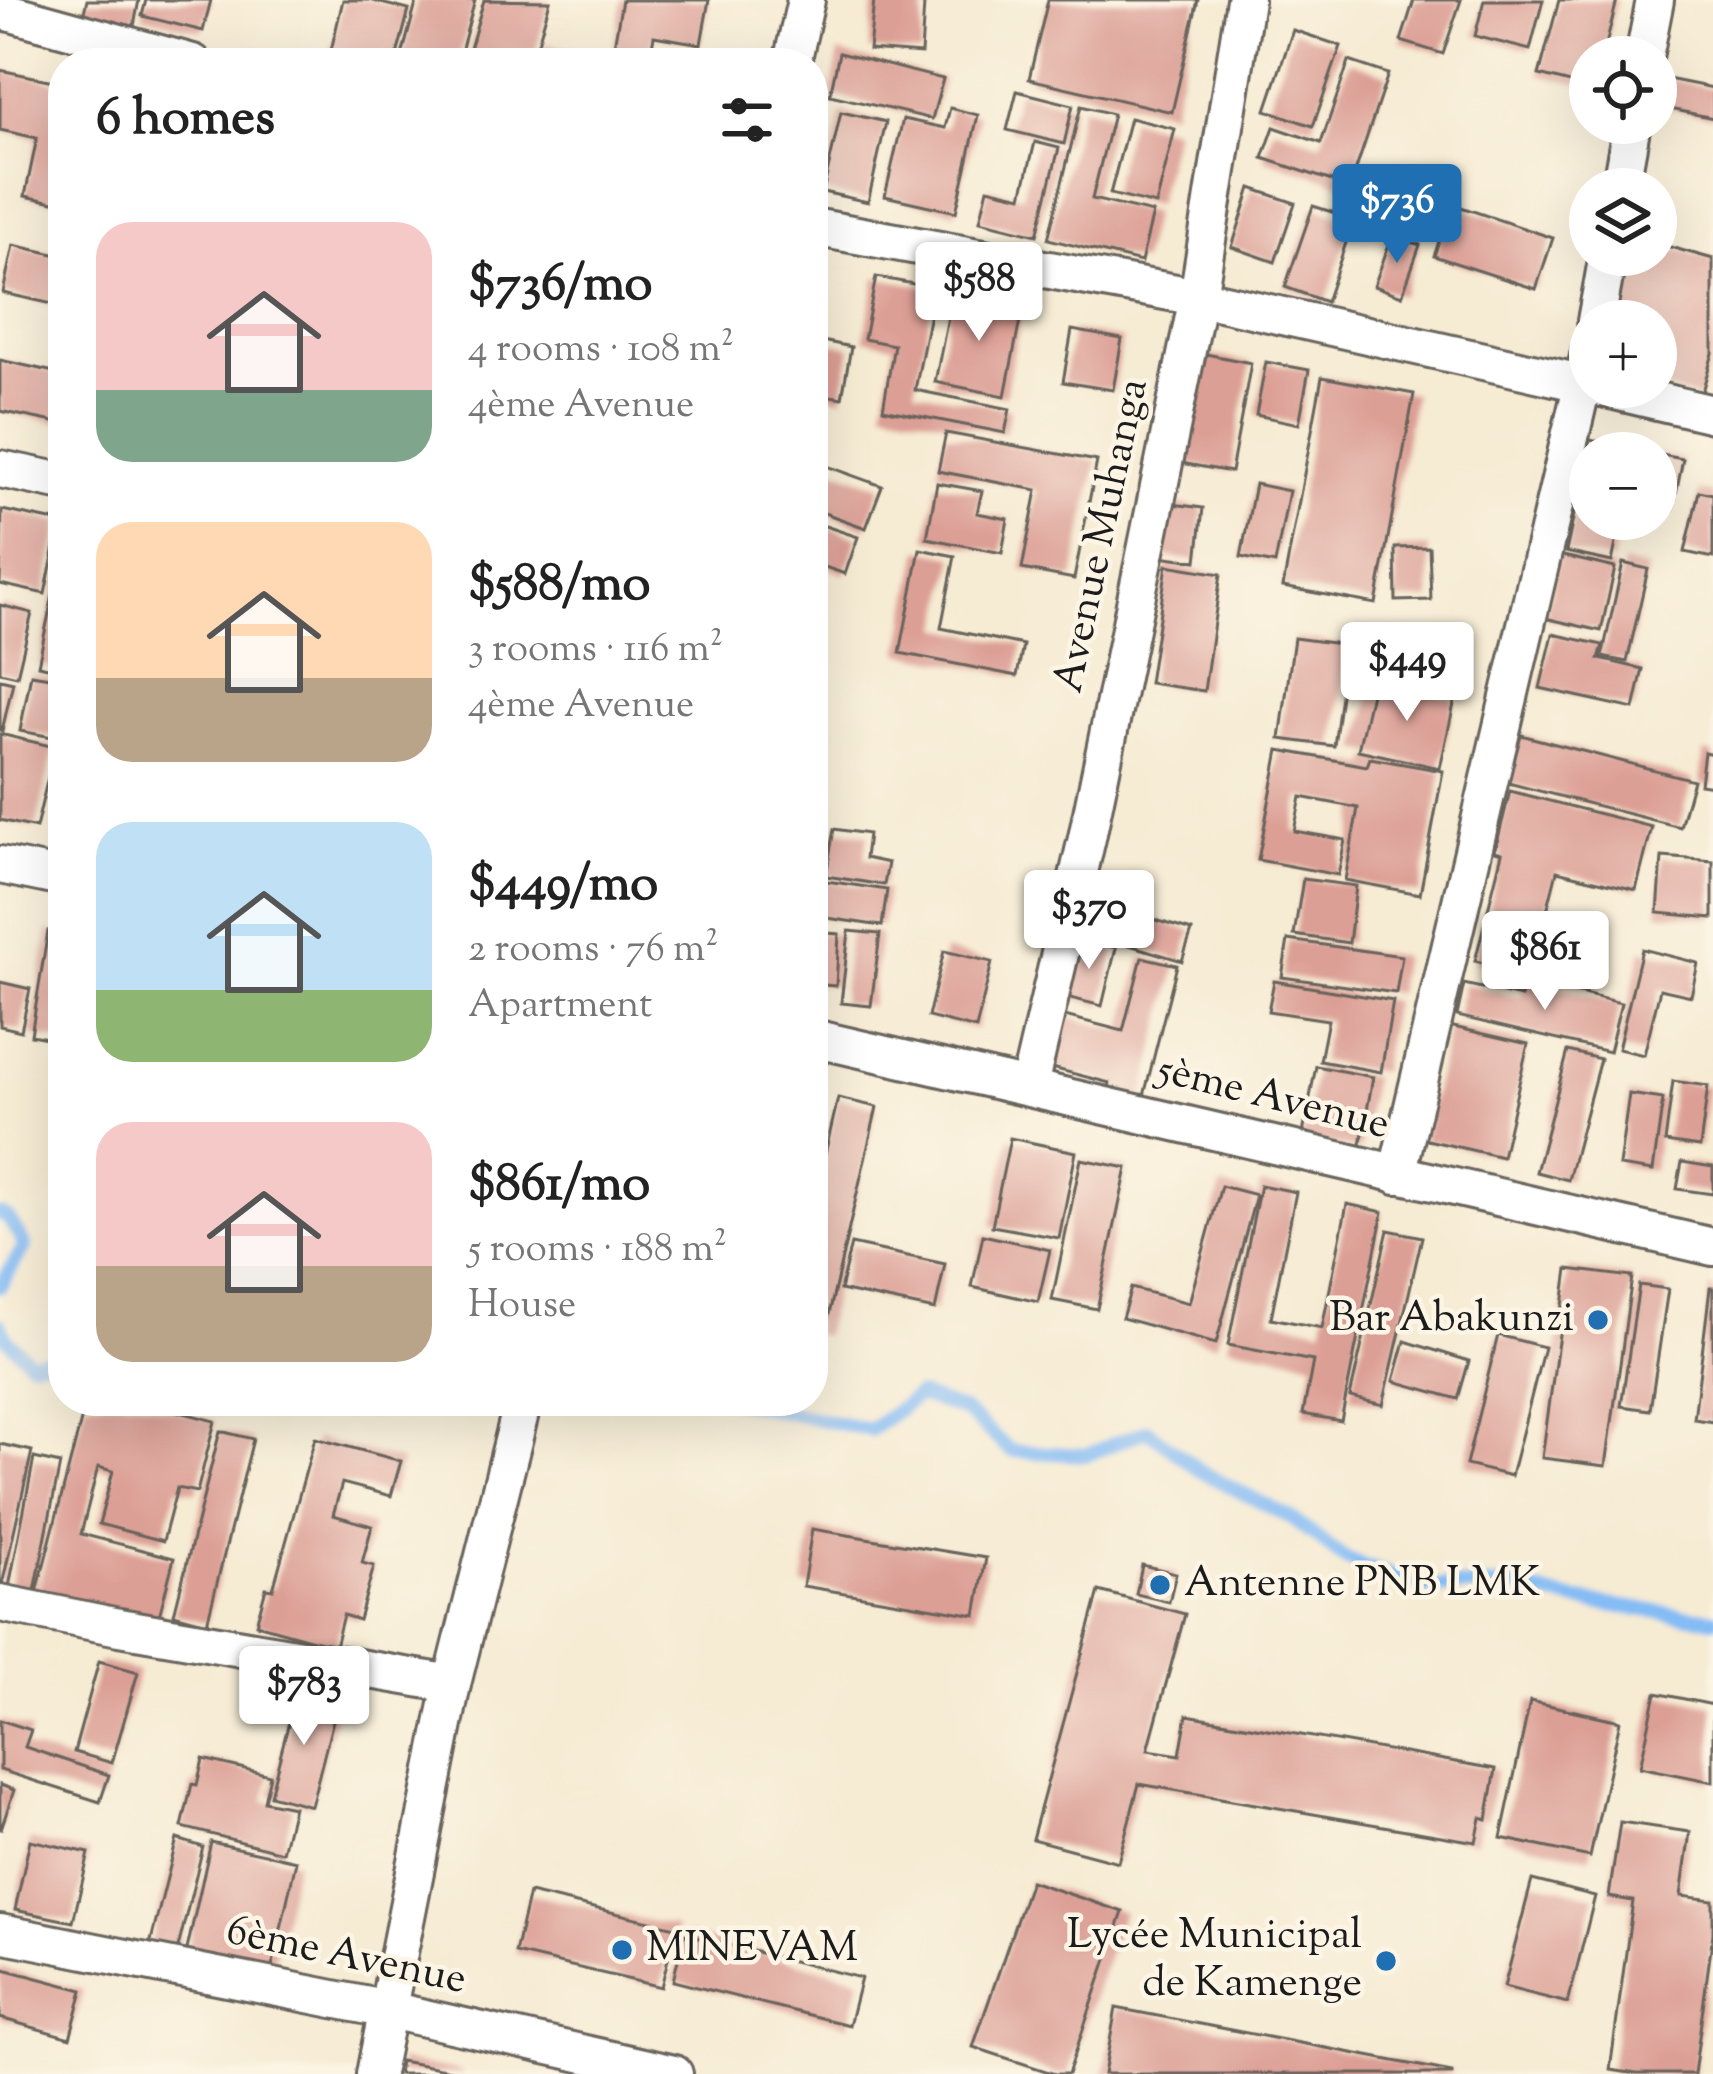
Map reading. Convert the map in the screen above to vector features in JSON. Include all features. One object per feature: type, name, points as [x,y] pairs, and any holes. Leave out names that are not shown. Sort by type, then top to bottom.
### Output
[{"type":"street","points":[[795,48],[806,0]]},
{"type":"street","name":"Avenue Muhanga","points":[[1028,1086],[1088,838],[1198,297],[1245,0]]},
{"type":"street","points":[[1648,36],[1655,0]]},
{"type":"street","points":[[0,10],[138,48]]},
{"type":"street","points":[[828,229],[1569,373]]},
{"type":"street","points":[[1677,403],[1713,414]]},
{"type":"street","points":[[1397,1175],[1583,408]]},
{"type":"street","points":[[0,469],[48,479]]},
{"type":"street","points":[[0,865],[48,875]]},
{"type":"street","name":"5ème Avenue","points":[[828,1041],[1713,1246]]},
{"type":"street","points":[[375,2074],[452,1684],[519,1416]]},
{"type":"street","points":[[0,1603],[452,1684]]},
{"type":"street","name":"6ème Avenue","points":[[0,1933],[389,2010],[674,2074]]},
{"type":"building","points":[[87,0],[139,0],[134,26],[83,16]]},
{"type":"building","points":[[146,0],[211,0],[203,31],[142,16]]},
{"type":"building","points":[[343,0],[369,0],[409,10],[399,48],[332,48]]},
{"type":"building","points":[[417,0],[475,0],[462,48],[404,48]]},
{"type":"building","points":[[484,0],[550,1],[536,48],[470,48]]},
{"type":"building","points":[[622,0],[709,0],[701,44],[654,36],[652,48],[614,48]]},
{"type":"building","points":[[874,0],[924,4],[921,54],[869,50]]},
{"type":"building","points":[[1048,0],[1198,0],[1172,112],[1029,79]]},
{"type":"building","points":[[1414,0],[1461,0],[1443,54],[1401,41]]},
{"type":"building","points":[[1484,0],[1543,0],[1530,50],[1475,36]]},
{"type":"building","points":[[1559,0],[1617,0],[1608,36],[1569,36],[1569,83],[1539,75]]},
{"type":"building","points":[[1293,30],[1341,46],[1313,126],[1266,110]]},
{"type":"building","points":[[839,53],[943,79],[932,119],[830,95]]},
{"type":"building","points":[[1349,61],[1388,74],[1350,187],[1263,158],[1274,127],[1321,143]]},
{"type":"building","points":[[0,70],[48,80],[48,201],[25,196],[37,138],[0,130]]},
{"type":"building","points":[[1677,81],[1713,88],[1713,118],[1677,110]]},
{"type":"building","points":[[1017,91],[1073,105],[1064,144],[1007,130]]},
{"type":"building","points":[[1081,106],[1113,114],[1092,199],[1153,213],[1141,262],[1048,239]]},
{"type":"building","points":[[950,108],[978,115],[956,212],[885,196],[903,119],[945,128]]},
{"type":"building","points":[[841,112],[886,122],[868,202],[828,193],[828,170]]},
{"type":"building","points":[[1130,118],[1175,129],[1156,205],[1110,194]]},
{"type":"building","points":[[1035,142],[1059,148],[1037,235],[980,221],[988,188],[1022,196]]},
{"type":"building","points":[[1251,188],[1295,203],[1275,262],[1232,247]]},
{"type":"building","points":[[1452,204],[1553,238],[1536,289],[1434,256]]},
{"type":"building","points":[[1313,206],[1354,219],[1326,302],[1285,287]]},
{"type":"building","points":[[1392,236],[1420,245],[1402,296],[1374,286]]},
{"type":"building","points":[[13,245],[48,253],[48,303],[3,293]]},
{"type":"building","points":[[1677,249],[1713,259],[1713,353],[1700,399],[1677,393],[1677,300],[1617,300],[1624,276],[1677,276]]},
{"type":"building","points":[[876,277],[935,288],[915,390],[1010,409],[1005,433],[883,409],[894,345],[864,339]]},
{"type":"building","points":[[953,292],[1023,305],[1005,396],[935,382]]},
{"type":"building","points":[[1072,330],[1122,339],[1113,390],[1063,382]]},
{"type":"building","points":[[828,342],[851,347],[842,398],[828,396]]},
{"type":"building","points":[[1201,353],[1251,363],[1231,472],[1181,463]]},
{"type":"building","points":[[0,360],[48,371],[48,421],[0,411]]},
{"type":"building","points":[[1266,362],[1309,370],[1299,424],[1256,415]]},
{"type":"building","points":[[1322,377],[1414,394],[1376,604],[1283,587]]},
{"type":"building","points":[[946,433],[1097,461],[1074,579],[1022,569],[1037,490],[938,471]]},
{"type":"building","points":[[1677,458],[1683,459],[1677,490]]},
{"type":"building","points":[[828,466],[882,486],[866,528],[828,514]]},
{"type":"building","points":[[937,483],[982,491],[977,513],[1008,519],[1002,553],[927,538]]},
{"type":"building","points":[[1255,484],[1289,491],[1275,564],[1241,557]]},
{"type":"building","points":[[1699,491],[1713,494],[1713,558],[1685,552]]},
{"type":"building","points":[[1165,503],[1203,508],[1197,561],[1159,556]]},
{"type":"building","points":[[2,510],[48,520],[45,594],[0,584]]},
{"type":"building","points":[[828,527],[858,537],[845,574],[828,568]]},
{"type":"building","points":[[1569,538],[1617,540],[1612,562],[1566,552]]},
{"type":"building","points":[[1429,547],[1431,600],[1396,601],[1395,548]]},
{"type":"building","points":[[920,549],[955,556],[941,628],[1023,645],[1017,676],[900,653]]},
{"type":"building","points":[[1559,555],[1615,568],[1601,631],[1545,618]]},
{"type":"building","points":[[1623,563],[1648,569],[1627,662],[1602,657]]},
{"type":"building","points":[[1167,565],[1221,574],[1204,691],[1149,683]]},
{"type":"building","points":[[0,605],[32,613],[17,676],[0,672]]},
{"type":"building","points":[[48,618],[48,667],[38,665]]},
{"type":"building","points":[[1553,634],[1603,645],[1599,659],[1643,669],[1634,709],[1540,688]]},
{"type":"building","points":[[1294,638],[1348,645],[1334,746],[1280,739]]},
{"type":"building","points":[[31,674],[48,677],[48,736],[20,731]]},
{"type":"building","points":[[0,679],[13,682],[2,731],[0,730]]},
{"type":"building","points":[[1374,680],[1455,699],[1440,768],[1358,750]]},
{"type":"building","points":[[0,734],[48,745],[48,777],[36,828],[0,820]]},
{"type":"building","points":[[1521,735],[1693,780],[1680,827],[1508,783]]},
{"type":"building","points":[[1279,750],[1367,766],[1370,758],[1443,771],[1420,894],[1345,880],[1358,808],[1301,797],[1294,831],[1345,840],[1338,875],[1258,860]]},
{"type":"building","points":[[1704,752],[1713,754],[1713,786],[1700,784]]},
{"type":"building","points":[[1510,791],[1652,827],[1636,890],[1557,871],[1545,919],[1605,934],[1592,987],[1475,961],[1502,853],[1495,851]]},
{"type":"building","points":[[834,829],[868,834],[865,858],[888,863],[884,885],[828,876]]},
{"type":"building","points":[[1662,857],[1713,861],[1713,918],[1658,913]]},
{"type":"building","points":[[1303,879],[1356,886],[1349,943],[1294,935]]},
{"type":"building","points":[[828,881],[887,890],[882,926],[828,918]]},
{"type":"building","points":[[1125,911],[1192,931],[1182,961],[1116,941]]},
{"type":"building","points":[[48,931],[48,1038],[31,1035]]},
{"type":"building","points":[[849,931],[880,934],[871,1006],[841,1003]]},
{"type":"building","points":[[828,933],[839,934],[836,986],[828,985]]},
{"type":"building","points":[[1077,938],[1116,948],[1102,1006],[1062,996]]},
{"type":"building","points":[[1288,940],[1402,956],[1396,993],[1282,977]]},
{"type":"building","points":[[1642,949],[1698,963],[1691,996],[1660,989],[1644,1055],[1618,1049]]},
{"type":"building","points":[[944,951],[992,962],[976,1029],[928,1017]]},
{"type":"building","points":[[1142,957],[1177,965],[1143,1100],[1108,1092],[1110,1083],[1044,1066],[1057,1014],[1123,1031]]},
{"type":"building","points":[[1525,980],[1621,1003],[1609,1052],[1457,1016],[1464,984],[1521,997]]},
{"type":"building","points":[[1274,981],[1393,1001],[1381,1072],[1320,1061],[1328,1020],[1268,1011]]},
{"type":"building","points":[[0,982],[30,989],[21,1031],[0,1026]]},
{"type":"building","points":[[1449,1026],[1528,1044],[1502,1157],[1423,1139]]},
{"type":"building","points":[[1568,1051],[1600,1059],[1568,1180],[1536,1172]]},
{"type":"building","points":[[1316,1066],[1373,1077],[1360,1150],[1302,1139]]},
{"type":"building","points":[[1673,1081],[1708,1086],[1700,1147],[1665,1142]]},
{"type":"building","points":[[1629,1094],[1663,1099],[1653,1171],[1619,1166]]},
{"type":"building","points":[[838,1098],[877,1107],[828,1319],[828,1141]]},
{"type":"building","points":[[1010,1138],[1076,1152],[1059,1238],[992,1226]]},
{"type":"building","points":[[1081,1159],[1127,1168],[1097,1309],[1052,1300]]},
{"type":"building","points":[[1682,1162],[1713,1167],[1713,1194],[1677,1189]]},
{"type":"building","points":[[1260,1185],[1296,1192],[1271,1318],[1322,1328],[1347,1204],[1383,1212],[1341,1421],[1303,1414],[1313,1361],[1228,1345]]},
{"type":"building","points":[[1221,1186],[1256,1195],[1216,1344],[1122,1318],[1131,1288],[1189,1303]]},
{"type":"building","points":[[1388,1230],[1422,1237],[1383,1405],[1350,1397]]},
{"type":"building","points":[[983,1235],[1050,1250],[1038,1302],[972,1287]]},
{"type":"building","points":[[851,1244],[945,1264],[935,1310],[840,1290]]},
{"type":"building","points":[[1568,1269],[1632,1277],[1606,1466],[1542,1458]]},
{"type":"building","points":[[1639,1285],[1668,1289],[1650,1410],[1621,1406]]},
{"type":"building","points":[[1713,1288],[1713,1422],[1694,1419]]},
{"type":"building","points":[[1498,1335],[1544,1347],[1511,1476],[1466,1465]]},
{"type":"building","points":[[1405,1341],[1469,1361],[1458,1399],[1394,1381]]},
{"type":"building","points":[[82,1416],[196,1416],[215,1421],[197,1492],[177,1488],[163,1541],[99,1524],[113,1471],[98,1467],[81,1534],[174,1558],[157,1624],[37,1592]]},
{"type":"building","points":[[220,1431],[253,1439],[207,1623],[174,1614]]},
{"type":"building","points":[[315,1438],[401,1461],[391,1496],[342,1483],[333,1515],[372,1526],[362,1563],[374,1566],[359,1620],[343,1615],[335,1646],[256,1624],[266,1588],[273,1589]]},
{"type":"building","points":[[0,1444],[32,1451],[2,1585],[0,1584]]},
{"type":"building","points":[[34,1458],[60,1464],[35,1591],[9,1587]]},
{"type":"building","points":[[812,1529],[986,1558],[976,1615],[803,1586]]},
{"type":"building","points":[[1142,1565],[1176,1573],[1169,1602],[1136,1594]]},
{"type":"building","points":[[1099,1591],[1185,1614],[1148,1750],[1180,1755],[1187,1715],[1496,1769],[1487,1820],[1481,1818],[1476,1842],[1139,1784],[1118,1862],[1032,1839]]},
{"type":"building","points":[[99,1661],[138,1672],[112,1763],[74,1752]]},
{"type":"building","points":[[297,1691],[338,1701],[311,1806],[270,1795]]},
{"type":"building","points":[[1656,1693],[1713,1705],[1713,1782],[1640,1767]]},
{"type":"building","points":[[1530,1701],[1620,1721],[1590,1857],[1501,1838]]},
{"type":"building","points":[[0,1720],[31,1730],[25,1747],[109,1775],[100,1802],[0,1770]]},
{"type":"building","points":[[203,1759],[270,1775],[264,1801],[293,1807],[282,1852],[182,1827]]},
{"type":"building","points":[[0,1785],[14,1790],[1,1829],[0,1829]]},
{"type":"building","points":[[1620,1822],[1690,1832],[1681,1896],[1713,1900],[1694,2074],[1610,2070],[1633,1901],[1609,1897]]},
{"type":"building","points":[[177,1839],[203,1847],[177,1952],[150,1945]]},
{"type":"building","points":[[30,1840],[89,1853],[73,1922],[15,1910]]},
{"type":"building","points":[[211,1842],[296,1861],[271,1973],[186,1954]]},
{"type":"building","points":[[1532,1880],[1595,1896],[1568,2003],[1504,1987]]},
{"type":"building","points":[[1030,1881],[1123,1912],[1068,2074],[973,2047]]},
{"type":"building","points":[[529,1893],[676,1927],[661,1987],[515,1953]]},
{"type":"building","points":[[684,1934],[861,1978],[849,2025],[673,1981]]},
{"type":"building","points":[[0,1968],[83,1990],[70,2038],[0,2018]]},
{"type":"building","points":[[1116,2008],[1452,2072],[1452,2074],[1104,2074]]},
{"type":"building","points":[[400,2061],[462,2072],[462,2074],[398,2074]]},
{"type":"waterway","points":[[0,1214],[8,1218],[25,1246],[0,1286]]},
{"type":"waterway","points":[[0,1324],[6,1338],[30,1361],[48,1358]]},
{"type":"waterway","points":[[804,1416],[870,1430],[918,1395],[964,1411],[1011,1451],[1087,1455],[1147,1430],[1202,1472],[1291,1518],[1345,1559],[1423,1587],[1509,1587],[1713,1619]]},
{"type":"place","name":"Bar Abakunzi","points":[[1598,1320]]},
{"type":"place","name":"Antenne PNB LMK","points":[[1160,1585]]},
{"type":"place","name":"MINEVAM","points":[[622,1950]]},
{"type":"place","name":"Lycée Municipal de Kamenge","points":[[1386,1961]]}]
